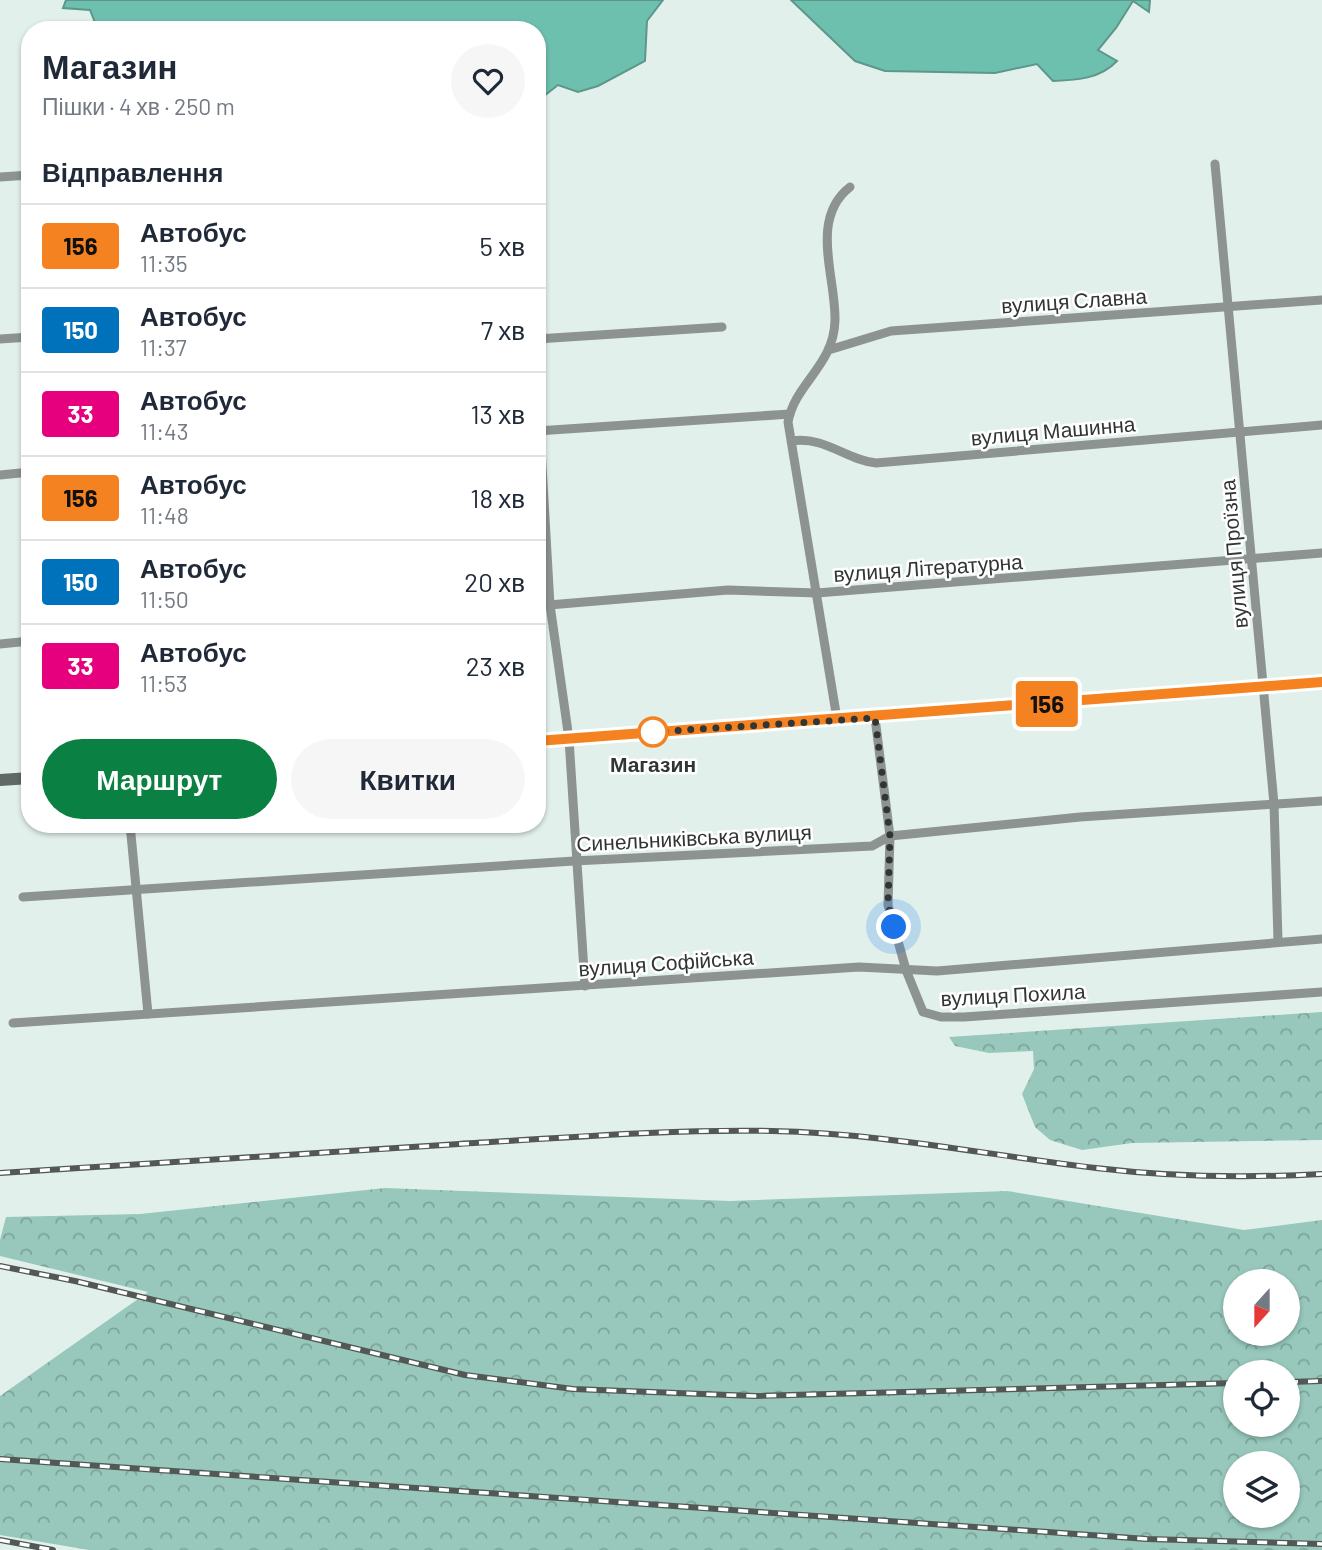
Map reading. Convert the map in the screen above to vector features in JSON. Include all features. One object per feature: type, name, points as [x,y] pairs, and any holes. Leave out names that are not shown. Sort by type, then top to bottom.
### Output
[{"type":"street","name":"вулиця Проїзна","points":[[1215,164],[1249,559],[1274,804],[1278,941]]},
{"type":"street","points":[[0,177],[21,176]]},
{"type":"street","points":[[837,719],[792,441],[790,414],[832,349],[835,320],[828,227],[832,209],[839,196],[850,187]]},
{"type":"street","name":"вулиця Славна","points":[[832,349],[891,331],[1322,300]]},
{"type":"street","points":[[546,338],[722,327]]},
{"type":"street","points":[[0,339],[21,338]]},
{"type":"street","points":[[546,431],[790,414]]},
{"type":"street","name":"вулиця Машинна","points":[[792,441],[817,440],[857,459],[876,463],[1322,425]]},
{"type":"street","points":[[0,475],[21,473]]},
{"type":"street","points":[[546,542],[550,605],[569,739],[574,861],[585,986]]},
{"type":"street","name":"вулиця Літературна","points":[[546,605],[728,590],[817,593],[1322,553]]},
{"type":"street","points":[[0,644],[21,642]]},
{"type":"street","points":[[546,740],[875,718],[1322,682]]},
{"type":"street","name":"вулиця Похила","points":[[875,718],[890,836],[888,905],[906,970],[923,1012],[941,1017],[1322,992]]},
{"type":"street","points":[[0,780],[21,779]]},
{"type":"street","name":"Синельниківська вулиця","points":[[23,897],[574,861],[872,846],[890,836],[1080,817],[1322,801]]},
{"type":"street","points":[[131,833],[148,1014]]},
{"type":"street","name":"вулиця Софійська","points":[[13,1023],[859,967],[936,971],[1322,939]]},
{"type":"green space","points":[[1322,1012],[1322,1140],[1132,1143],[1082,1150],[1050,1140],[1035,1127],[1022,1094],[1034,1069],[1033,1051],[989,1053],[955,1046],[949,1037]]},
{"type":"green space","points":[[385,1188],[730,1201],[1007,1191],[1244,1230],[1322,1220],[1322,1550],[89,1550],[0,1535],[0,1396],[148,1292],[0,1256],[0,1240],[6,1217],[140,1214]]},
{"type":"shaded area","points":[[66,0],[663,0],[647,21],[645,61],[598,86],[578,92],[558,85],[546,94],[546,21],[94,21],[90,10],[63,8]]},
{"type":"shaded area","points":[[791,0],[1150,0],[1149,12],[1133,1],[1098,50],[1117,61],[1110,67],[1088,77],[1053,81],[1037,64],[995,73],[885,71],[855,61]]},
{"type":"railway","points":[[0,1173],[576,1137],[772,1131],[853,1136],[1152,1173],[1237,1176],[1322,1174]]},
{"type":"railway","points":[[0,1266],[75,1281],[465,1375],[573,1389],[755,1396],[1223,1383]]},
{"type":"railway","points":[[1300,1382],[1322,1381]]},
{"type":"railway","points":[[0,1459],[1147,1539],[1322,1544]]},
{"type":"railway","points":[[0,1540],[53,1550]]},
{"type":"bus line","name":"156","points":[[546,740],[810,720],[875,718],[1322,682]]},
{"type":"place","name":"Магазин","points":[[653,732]]},
{"type":"route","points":[[653,732],[875,718],[890,836],[888,905],[894,927]]}]
